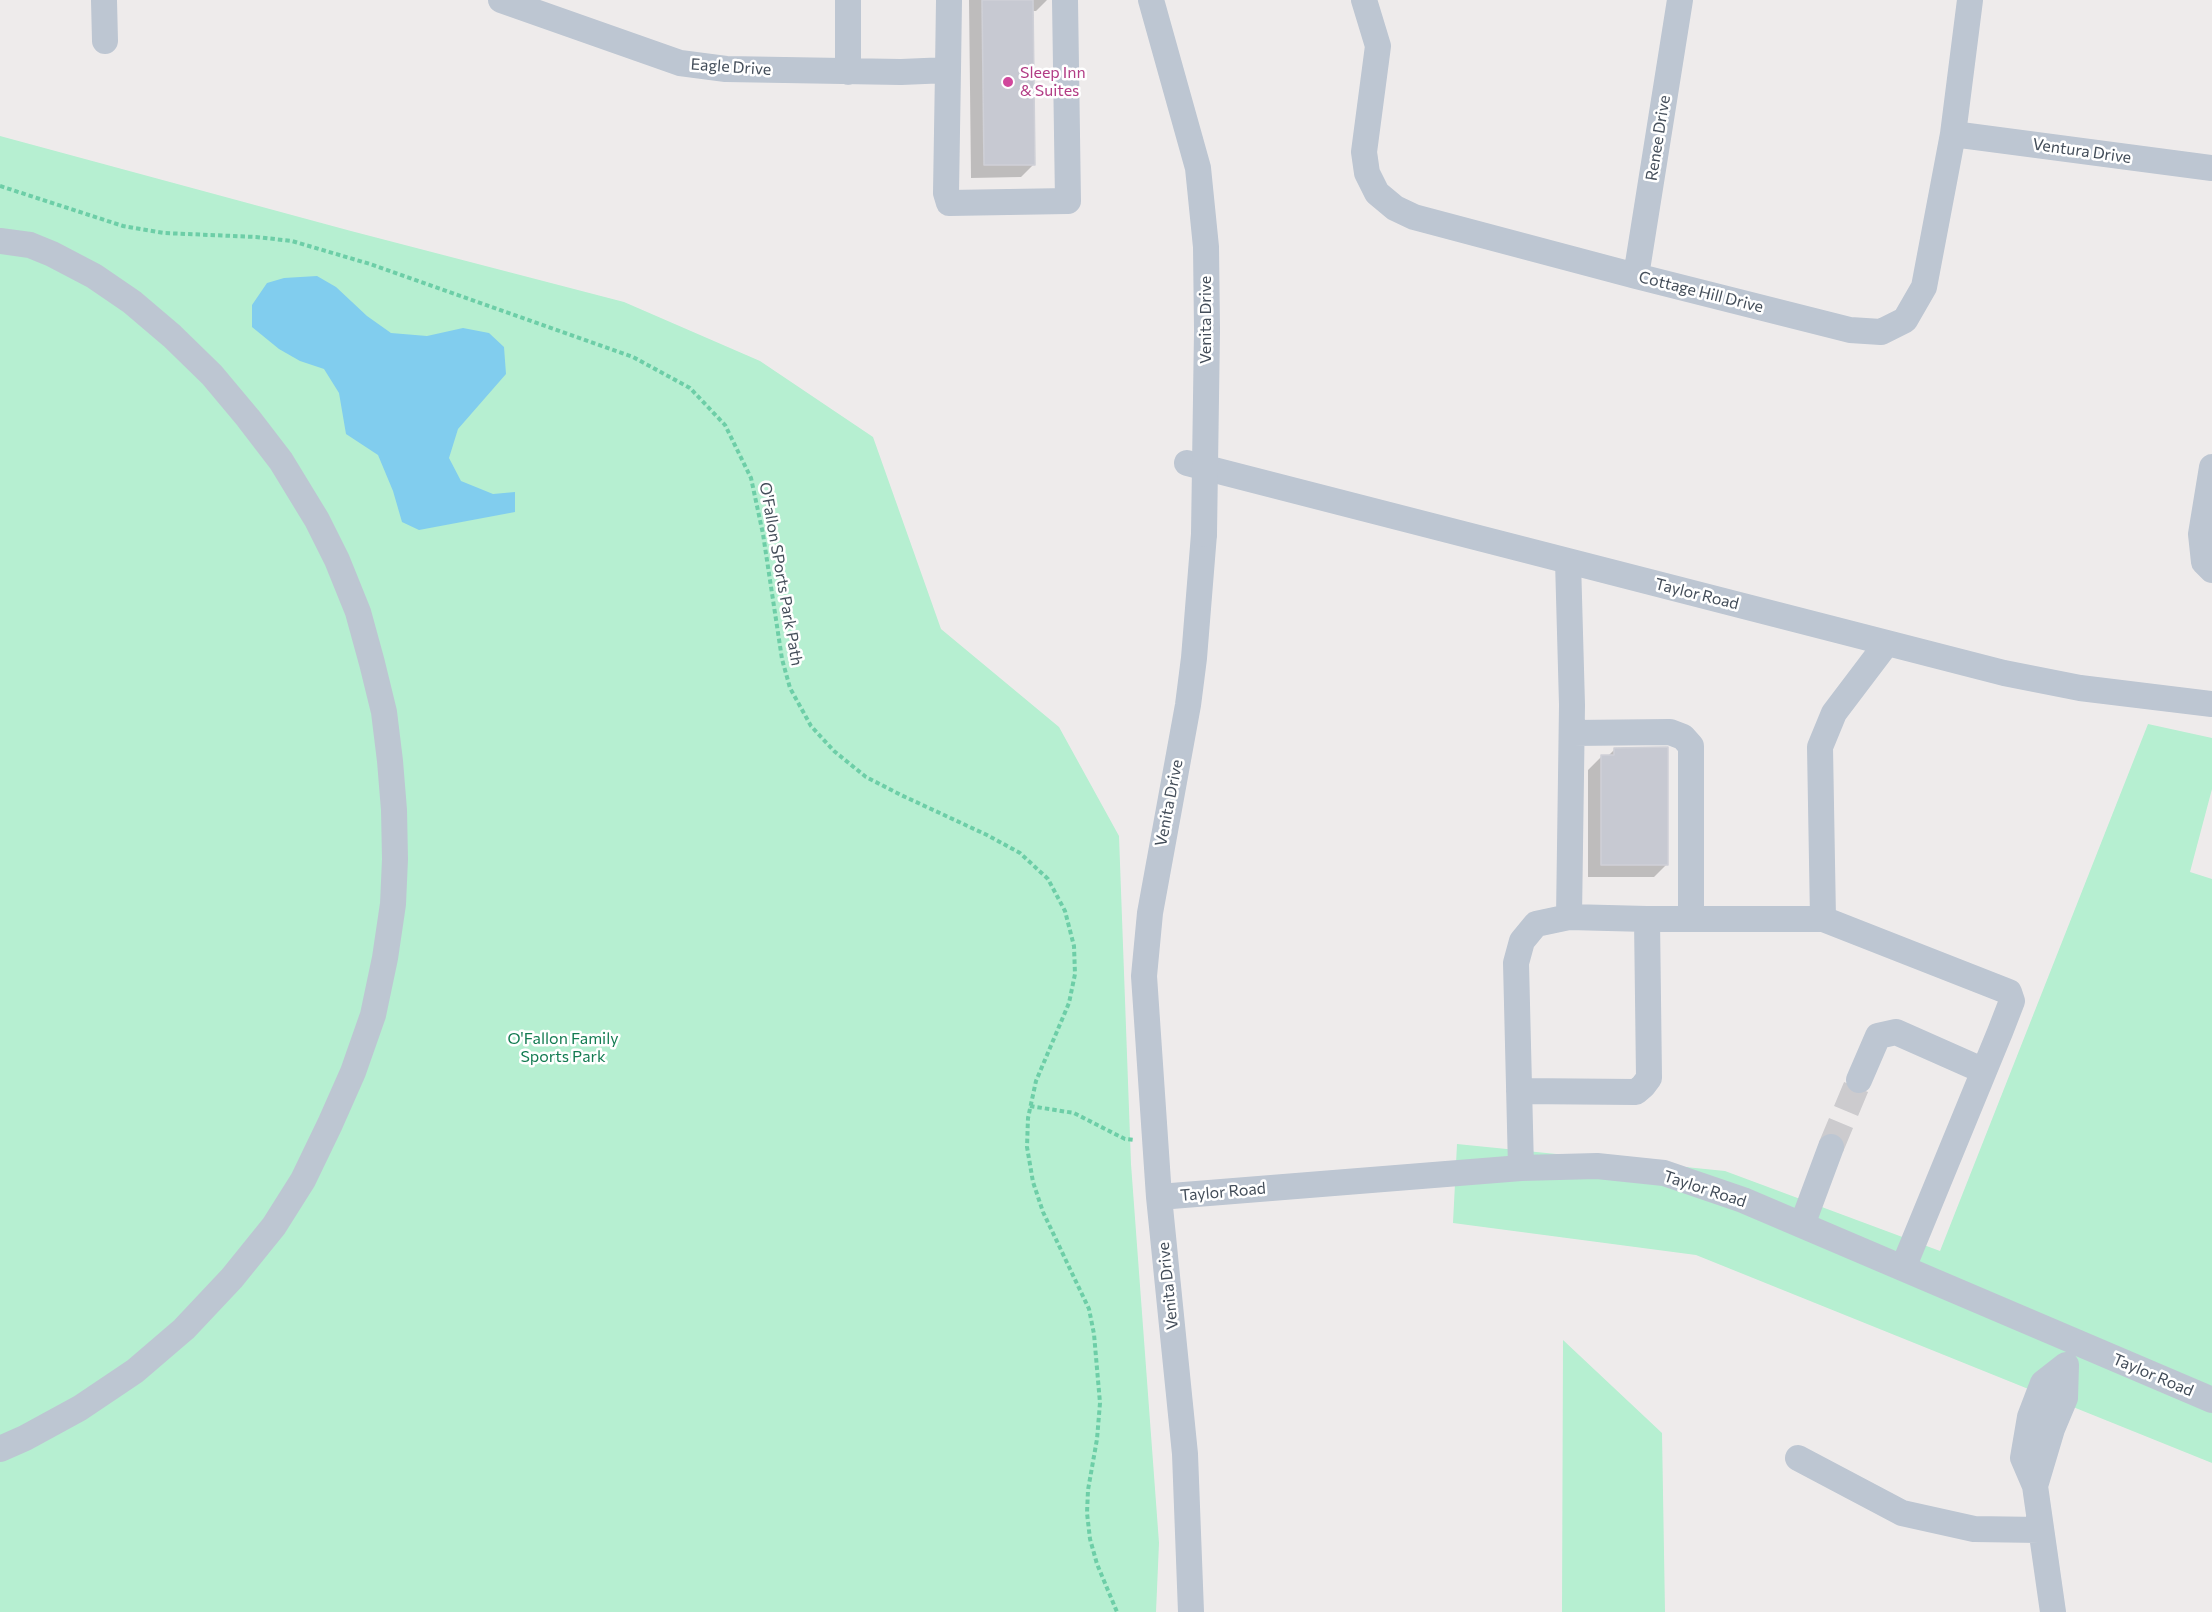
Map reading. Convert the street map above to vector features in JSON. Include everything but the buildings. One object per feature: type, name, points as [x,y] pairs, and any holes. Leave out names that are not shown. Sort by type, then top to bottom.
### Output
[{"type":"street","points":[[104,0],[105,41]]},
{"type":"street","name":"Eagle Drive","points":[[501,0],[680,63],[726,69],[848,72],[948,70]]},
{"type":"street","points":[[848,0],[848,72]]},
{"type":"street","points":[[949,0],[946,193],[948,203],[1068,201],[1065,0]]},
{"type":"street","name":"Venita Drive","points":[[1151,0],[1197,168],[1206,247],[1204,534],[1194,658],[1188,705],[1150,913],[1144,976],[1159,1197],[1185,1454],[1191,1612]]},
{"type":"street","name":"Cottage Hill Drive","points":[[1364,0],[1378,46],[1364,152],[1367,173],[1377,193],[1395,208],[1414,218],[1636,276],[1850,330],[1881,332],[1905,320],[1924,287],[1953,134],[1970,0]]},
{"type":"street","name":"Renee Drive","points":[[1636,276],[1680,0]]},
{"type":"street","name":"Ventura Drive","points":[[1953,134],[2212,168]]},
{"type":"street","points":[[0,222],[30,245],[94,276],[132,302],[172,336],[212,375],[281,461],[317,520],[337,560],[358,612],[384,712],[394,810],[395,859],[393,904],[373,1015],[353,1072],[330,1124],[303,1180],[274,1226],[232,1278],[184,1329],[135,1371],[80,1408],[0,1449]]},
{"type":"street","points":[[0,242],[30,245]]},
{"type":"street","name":"Taylor Road","points":[[1187,463],[2004,673],[2080,688],[2212,704]]},
{"type":"street","points":[[2212,467],[2201,534],[2204,562],[2212,570]]},
{"type":"street","points":[[1568,561],[1572,733],[1569,917]]},
{"type":"street","points":[[1823,919],[1820,747],[1834,713],[1887,643]]},
{"type":"street","points":[[1572,733],[1670,732],[1683,737],[1691,746],[1691,919]]},
{"type":"street","points":[[1521,1168],[1516,963],[1522,941],[1536,924],[1569,917],[1823,919],[2009,992],[2012,1001],[1903,1268]]},
{"type":"street","points":[[1519,1091],[1636,1092],[1643,1086],[1649,1077],[1647,919]]},
{"type":"street","points":[[1858,1080],[1878,1036],[1896,1032],[1984,1071]]},
{"type":"street","points":[[1802,1225],[1831,1147]]},
{"type":"street","name":"Taylor Road","points":[[1159,1197],[1521,1168],[1597,1166],[1664,1173],[1743,1200],[2212,1400]]},
{"type":"street","points":[[2053,1612],[2035,1486],[2052,1429],[2065,1398],[2066,1365],[2074,1341]]},
{"type":"street","points":[[1798,1458],[1902,1513],[1974,1529],[2040,1530]]},
{"type":"path","name":"O'Fallon SPorts Park Path","points":[[0,186],[123,226],[164,233],[292,241],[328,250],[633,357],[690,388],[725,425],[751,478],[763,534],[782,659],[790,688],[812,726],[834,751],[866,777],[1020,853],[1047,879],[1065,910],[1074,946],[1075,974],[1069,1003],[1036,1081],[1030,1106],[1027,1147],[1033,1182],[1043,1212],[1089,1309],[1094,1334],[1100,1403],[1087,1513],[1090,1539],[1097,1564],[1117,1612]]},
{"type":"path","points":[[1030,1106],[1086,1117],[1125,1139],[1136,1140],[1136,1149]]},
{"type":"green space","name":"O'Fallon Family Sports Park","points":[[0,136],[624,302],[760,361],[873,437],[941,629],[1059,727],[1119,836],[1131,1164],[1159,1543],[1156,1612],[0,1612]]},
{"type":"green space","points":[[2148,724],[2212,738],[2212,789],[2190,872],[2212,879],[2212,1463],[1696,1255],[1453,1223],[1457,1144],[1725,1171],[1940,1251]]},
{"type":"green space","points":[[1563,1340],[1662,1433],[1665,1612],[1562,1612]]},
{"type":"water","points":[[317,276],[336,287],[367,316],[391,333],[427,336],[463,328],[489,333],[504,347],[506,374],[458,429],[449,458],[461,481],[493,494],[515,492],[515,512],[419,530],[402,522],[393,491],[378,455],[346,434],[339,393],[324,369],[300,361],[279,349],[252,327],[252,305],[267,283],[284,278]]},
{"type":"tunnel","points":[[1831,1147],[1859,1080]]},
{"type":"place","name":"Sleep Inn & Suites","points":[[1008,82]]}]
